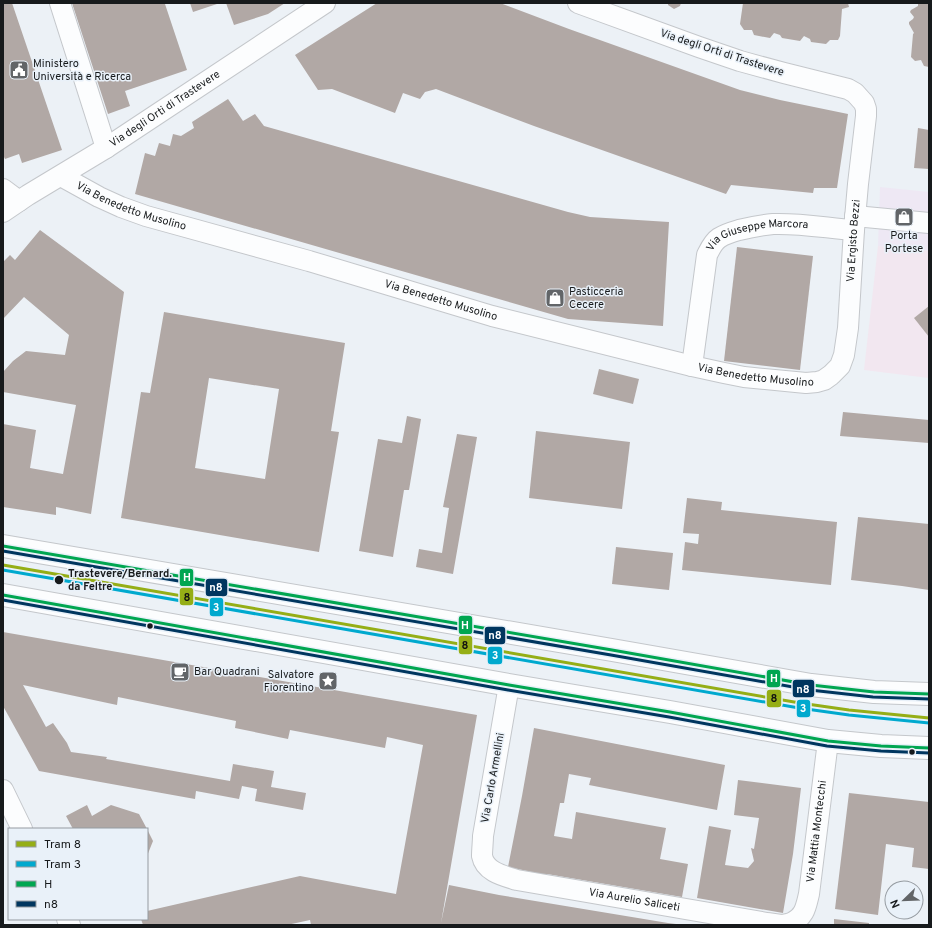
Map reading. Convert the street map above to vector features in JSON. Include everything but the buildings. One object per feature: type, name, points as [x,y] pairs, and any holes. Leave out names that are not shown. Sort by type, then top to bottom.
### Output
[{"type":"main road","points":[[3,546],[811,685],[874,692],[929,694]]},
{"type":"main road","points":[[3,595],[828,741],[881,746],[929,748]]},
{"type":"street","points":[[60,3],[106,148]]},
{"type":"street","name":"Via degli Orti di Trastevere","points":[[11,206],[106,148],[325,3]]},
{"type":"street","name":"Via degli Orti di Trastevere","points":[[578,3],[740,61],[848,89],[855,93],[864,103]]},
{"type":"street","name":"Via Ergisto Bezzi","points":[[831,376],[840,366],[844,355],[848,328],[858,184],[866,123],[866,109],[864,103]]},
{"type":"street","name":"Via Benedetto Musolino","points":[[61,176],[99,197],[146,216],[329,267],[492,316],[724,374],[806,383],[817,382],[831,376]]},
{"type":"street","points":[[3,189],[11,206]]},
{"type":"street","name":"Via Giuseppe Marcora","points":[[692,366],[706,255],[713,244],[723,235],[773,224],[929,223]]},
{"type":"street","name":"Via Carlo Armellini","points":[[490,869],[485,864],[482,856],[483,836],[509,685]]},
{"type":"street","name":"Via Mattia Montecchi","points":[[787,923],[804,913],[809,894],[828,741]]},
{"type":"street","points":[[3,790],[22,828]]},
{"type":"street","name":"Via Aurelio Saliceti","points":[[490,869],[502,876],[517,880],[774,925],[787,923]]},
{"type":"shaded area","name":"Porta Portese","points":[[880,187],[929,192],[929,251],[878,246]]},
{"type":"shaded area","points":[[878,246],[929,251],[929,378],[864,370]]},
{"type":"tram line","name":"8","points":[[3,565],[800,703],[849,710],[929,718]]},
{"type":"tram line","name":"3","points":[[3,570],[799,708],[849,715],[929,723]]},
{"type":"transit line","name":"H","points":[[3,546],[811,685],[874,692],[929,694]]},
{"type":"transit line","name":"n8","points":[[3,551],[810,690],[873,697],[929,699]]},
{"type":"transit line","name":"H","points":[[3,595],[828,741],[881,746],[929,748]]},
{"type":"transit line","name":"n8","points":[[3,600],[827,746],[881,751],[929,753]]},
{"type":"place","name":"Ministero Università e Ricerca","points":[[19,70]]},
{"type":"place","name":"Porta Portese","points":[[904,217]]},
{"type":"place","name":"Pasticceria Cecere","points":[[555,298]]},
{"type":"place","name":"Trastevere/Bernard. da Feltre","points":[[59,580]]},
{"type":"place","name":"Bar Quadrani","points":[[180,672]]},
{"type":"place","name":"Salvatore Fiorentino","points":[[328,681]]}]
